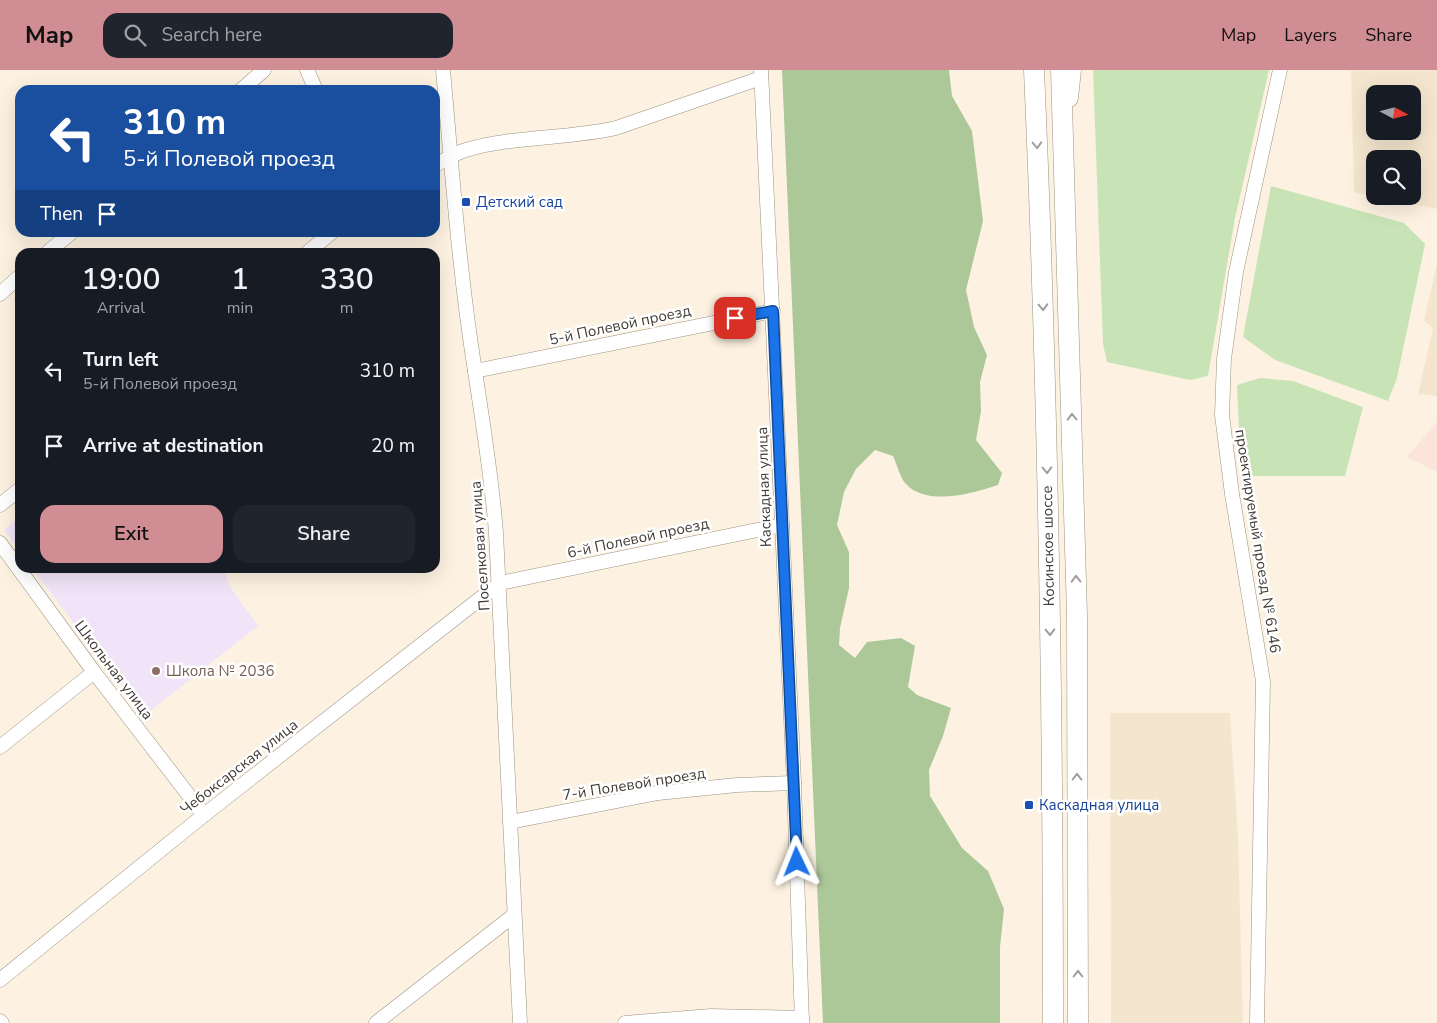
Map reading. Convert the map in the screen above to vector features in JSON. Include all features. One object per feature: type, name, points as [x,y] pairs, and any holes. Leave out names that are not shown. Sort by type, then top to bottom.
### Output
[{"type":"highway","name":"Косинское шоссе","points":[[1034,70],[1046,427],[1053,805],[1052,1023]]},
{"type":"highway","name":"Косинское шоссе","points":[[1061,70],[1077,616],[1078,1023]]},
{"type":"main road","points":[[1030,70],[1035,96]]},
{"type":"main road","points":[[1065,169],[1072,70]]},
{"type":"street","points":[[247,85],[264,70]]},
{"type":"street","points":[[307,70],[314,85]]},
{"type":"street","name":"Поселковая улица","points":[[442,70],[475,371],[489,455],[500,583],[520,1023]]},
{"type":"street","name":"проектируемый проезд № 6146","points":[[1257,1023],[1263,681],[1232,494],[1222,406],[1224,359],[1236,272],[1280,70]]},
{"type":"street","points":[[440,163],[481,146],[593,133],[616,128],[761,74]]},
{"type":"street","name":"Каскадная улица","points":[[761,74],[794,784],[802,1020]]},
{"type":"street","points":[[53,248],[66,237]]},
{"type":"street","points":[[313,248],[326,237]]},
{"type":"street","points":[[0,294],[15,280]]},
{"type":"street","name":"5-й Полевой проезд","points":[[475,371],[773,311]]},
{"type":"street","points":[[0,505],[15,493]]},
{"type":"street","name":"6-й Полевой проезд","points":[[500,583],[782,525]]},
{"type":"street","name":"Школьная улица","points":[[0,543],[15,564]]},
{"type":"street","name":"Школьная улица","points":[[22,573],[94,672],[204,815]]},
{"type":"street","name":"Чебоксарская улица","points":[[0,980],[204,815],[500,583]]},
{"type":"street","points":[[0,746],[94,672]]},
{"type":"street","name":"7-й Полевой проезд","points":[[510,822],[667,792],[737,785],[794,784]]},
{"type":"street","points":[[376,1023],[514,914]]},
{"type":"street","points":[[625,1023],[711,1016],[802,1020]]},
{"type":"shaded area","points":[[1351,70],[1437,70],[1437,209],[1417,205],[1421,205],[1421,150],[1366,150],[1366,194],[1354,192]]},
{"type":"shaded area","points":[[1437,264],[1437,396],[1418,394],[1433,328],[1424,321]]},
{"type":"shaded area","points":[[1437,422],[1437,472],[1407,457]]},
{"type":"shaded area","points":[[15,520],[15,544],[4,530]]},
{"type":"shaded area","name":"Школа № 2036","points":[[36,573],[225,573],[229,585],[258,626],[144,716]]},
{"type":"shaded area","points":[[1110,713],[1230,713],[1238,837],[1243,1023],[1111,1023]]},
{"type":"green space","points":[[782,70],[949,70],[952,96],[972,131],[983,221],[966,290],[974,327],[987,355],[980,382],[981,411],[976,440],[1002,473],[998,485],[964,494],[938,497],[915,491],[906,484],[900,475],[893,456],[875,450],[856,469],[844,492],[837,525],[849,552],[849,588],[840,628],[839,645],[855,658],[867,642],[901,638],[915,646],[908,687],[917,695],[951,708],[943,736],[929,770],[930,796],[962,848],[988,871],[1004,909],[1000,947],[1000,1023],[823,1023]]},
{"type":"green space","points":[[1093,70],[1269,70],[1235,218],[1208,376],[1190,380],[1107,362],[1103,344]]},
{"type":"green space","points":[[1271,186],[1404,223],[1425,244],[1397,378],[1388,401],[1275,360],[1243,337]]},
{"type":"green space","points":[[1260,378],[1293,381],[1363,407],[1345,476],[1241,476],[1237,385]]},
{"type":"place","name":"Детский сад","points":[[466,202]]},
{"type":"place","name":"Школа № 2036","points":[[156,671]]},
{"type":"place","name":"Каскадная улица","points":[[1029,805]]},
{"type":"route","points":[[735,318],[773,311],[797,862]]}]
